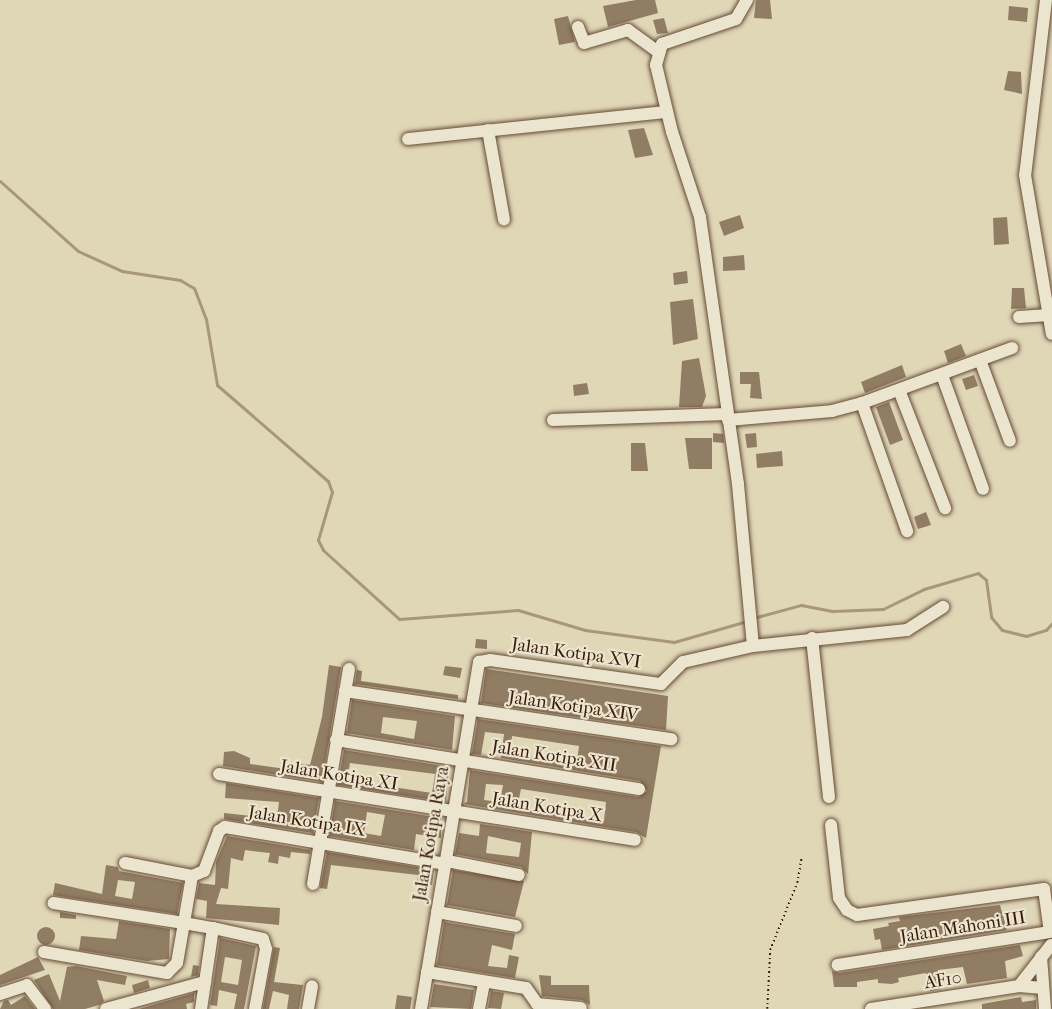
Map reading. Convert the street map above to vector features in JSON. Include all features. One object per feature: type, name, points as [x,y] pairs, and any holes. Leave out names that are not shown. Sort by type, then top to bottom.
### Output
[{"type":"street","points":[[747,0],[736,19],[670,39],[658,52],[656,65],[667,112],[700,217],[728,417],[753,646],[812,638],[907,630],[943,607]]},
{"type":"street","points":[[1046,0],[1025,175],[1052,333]]},
{"type":"street","points":[[578,27],[584,43],[628,30],[658,52]]},
{"type":"street","points":[[408,139],[667,112]]},
{"type":"street","points":[[488,130],[504,220]]},
{"type":"street","points":[[1019,317],[1049,315]]},
{"type":"street","points":[[553,420],[809,414],[862,403],[1012,348]]},
{"type":"street","points":[[980,360],[1010,441]]},
{"type":"street","points":[[942,375],[983,489]]},
{"type":"street","points":[[899,390],[945,508]]},
{"type":"street","points":[[862,403],[907,531]]},
{"type":"street","points":[[812,638],[829,797]]},
{"type":"street","name":"Jalan Kotipa XVI","points":[[477,666],[490,660],[657,684],[684,662],[753,646]]},
{"type":"street","name":"Jalan Kotipa Raya","points":[[421,1009],[477,666]]},
{"type":"street","points":[[313,884],[349,669]]},
{"type":"street","name":"Jalan Kotipa XIV","points":[[345,691],[671,739]]},
{"type":"street","name":"Jalan Kotipa XII","points":[[336,740],[639,789]]},
{"type":"street","name":"Jalan Kotipa XI","points":[[219,774],[454,812]]},
{"type":"street","name":"Jalan Kotipa X","points":[[454,812],[635,840]]},
{"type":"street","points":[[831,825],[839,898],[847,910],[857,915],[1048,893]]},
{"type":"street","name":"Jalan Kotipa IX","points":[[192,876],[204,871],[219,831],[225,827],[319,840],[519,875]]},
{"type":"street","points":[[44,952],[171,972],[177,963],[192,876],[125,863]]},
{"type":"street","name":"Jalan Mahoni III","points":[[838,965],[1050,932],[1048,893]]},
{"type":"street","points":[[54,903],[184,923],[263,939],[266,949],[255,1009]]},
{"type":"street","points":[[437,912],[516,926]]},
{"type":"street","points":[[201,1009],[213,928]]},
{"type":"street","points":[[1019,986],[1052,945],[1050,932]]},
{"type":"street","points":[[1041,957],[1046,999]]},
{"type":"street","points":[[427,972],[528,989],[537,1004],[581,1008]]},
{"type":"street","points":[[105,1009],[205,982]]},
{"type":"street","points":[[479,1009],[484,983]]},
{"type":"street","points":[[0,994],[27,985],[45,1009]]},
{"type":"street","points":[[308,1009],[312,986]]},
{"type":"street","name":"AF10","points":[[871,1009],[1019,986],[1046,999]]},
{"type":"path","points":[[768,1009],[770,950],[797,883],[802,856]]},
{"type":"building","points":[[636,0],[655,0],[658,13],[608,27],[603,6]]},
{"type":"building","points":[[756,0],[770,0],[772,19],[754,18]]},
{"type":"building","points":[[1009,6],[1028,8],[1027,22],[1008,20]]},
{"type":"building","points":[[568,16],[575,42],[559,45],[554,19]]},
{"type":"building","points":[[664,18],[668,33],[657,34],[653,20]]},
{"type":"building","points":[[1008,71],[1021,72],[1022,94],[1004,90]]},
{"type":"building","points":[[644,128],[653,155],[635,158],[628,130]]},
{"type":"building","points":[[740,215],[744,228],[724,236],[719,222]]},
{"type":"building","points":[[1007,217],[1009,244],[994,245],[993,218]]},
{"type":"building","points":[[744,255],[745,270],[723,271],[723,257]]},
{"type":"building","points":[[687,271],[688,283],[674,285],[673,273]]},
{"type":"building","points":[[1012,288],[1024,288],[1026,308],[1011,309]]},
{"type":"building","points":[[693,299],[698,339],[673,345],[670,302]]},
{"type":"building","points":[[961,344],[966,356],[948,363],[944,351]]},
{"type":"building","points":[[699,358],[706,396],[702,407],[679,407],[682,361]]},
{"type":"building","points":[[902,365],[906,377],[865,393],[861,382]]},
{"type":"building","points":[[740,372],[759,372],[762,399],[750,398],[751,384],[740,384]]},
{"type":"building","points":[[974,375],[978,386],[966,390],[962,379]]},
{"type":"building","points":[[587,383],[589,394],[574,396],[573,385]]},
{"type":"building","points":[[889,402],[903,440],[890,445],[876,407]]},
{"type":"building","points":[[713,433],[723,434],[724,443],[713,442]]},
{"type":"building","points":[[756,433],[757,447],[747,448],[745,434]]},
{"type":"building","points":[[685,438],[712,438],[712,469],[689,469]]},
{"type":"building","points":[[631,443],[645,443],[648,471],[631,471]]},
{"type":"building","points":[[782,451],[783,466],[757,468],[756,454]]},
{"type":"building","points":[[926,512],[931,525],[918,529],[914,517]]},
{"type":"building","points":[[476,639],[487,640],[487,649],[475,648]]},
{"type":"building","points":[[329,665],[341,667],[322,782],[223,766],[224,752],[234,751],[250,758],[250,764],[293,770],[294,763],[310,765],[322,717]]},
{"type":"building","points":[[445,666],[462,668],[460,678],[443,675]]},
{"type":"building","points":[[486,669],[668,696],[666,730],[481,703]]},
{"type":"building","points":[[357,670],[362,671],[361,681],[458,695],[458,699],[355,684]]},
{"type":"building","points":[[352,700],[455,716],[452,750],[347,733]],"holes":[[[383,717],[417,721],[414,739],[381,733]]]},
{"type":"building","points":[[478,719],[661,746],[646,838],[636,832],[464,804],[467,802],[470,770],[638,797],[647,791],[640,781],[501,758],[504,734],[485,732],[481,755],[472,754]],"holes":[[[512,736],[579,746],[577,762],[510,754]],[[486,784],[503,785],[500,802],[484,800]],[[521,789],[606,802],[604,821],[517,808]]]},
{"type":"building","points":[[344,750],[449,767],[446,802],[338,785]],"holes":[[[350,763],[435,774],[432,793],[347,780]]]},
{"type":"building","points":[[226,783],[319,798],[313,833],[224,819],[224,813],[277,819],[279,802],[225,798]]},
{"type":"building","points":[[335,801],[441,818],[441,838],[416,834],[414,850],[329,836]],"holes":[[[367,812],[385,815],[381,836],[364,833]]]},
{"type":"building","points":[[480,824],[532,832],[528,874],[521,867],[455,854],[459,833],[479,836]],"holes":[[[488,836],[521,843],[519,857],[486,853]]]},
{"type":"building","points":[[227,836],[310,850],[310,854],[291,852],[290,858],[279,856],[278,864],[268,862],[270,853],[245,850],[243,861],[231,858],[228,889],[221,888],[216,904],[280,908],[279,925],[206,918],[207,901],[196,899],[199,883],[215,885],[216,862]]},
{"type":"building","points":[[327,852],[434,870],[432,885],[417,883],[418,875],[331,865],[327,889],[320,888]]},
{"type":"building","points":[[106,865],[118,867],[119,871],[183,883],[177,914],[53,895],[55,883],[102,894]],"holes":[[[118,880],[135,882],[132,899],[115,896]]]},
{"type":"building","points":[[453,870],[524,881],[515,917],[447,905]]},
{"type":"building","points":[[1000,905],[1007,930],[882,950],[880,939],[875,940],[873,929],[900,921],[899,917]]},
{"type":"building","points":[[60,912],[76,915],[76,919],[60,918]]},
{"type":"building","points":[[119,921],[170,929],[169,959],[147,961],[79,950],[81,936],[116,939]]},
{"type":"building","points":[[444,922],[515,934],[512,950],[492,945],[488,966],[507,968],[509,955],[519,957],[515,978],[437,965]]},
{"type":"building","points":[[46,927],[52,930],[55,936],[52,942],[46,945],[40,942],[37,936],[40,930]]},
{"type":"building","points":[[220,938],[256,946],[244,1009],[234,1009],[237,994],[219,990],[217,1006],[210,1005]],"holes":[[[225,957],[242,960],[238,985],[221,982]]]},
{"type":"building","points":[[1020,945],[1023,956],[1005,961],[1007,978],[967,984],[963,967],[938,970],[941,989],[930,991],[926,973],[898,978],[899,982],[892,984],[878,983],[878,979],[857,982],[857,987],[834,987],[832,971],[839,973]]},
{"type":"building","points":[[274,947],[280,948],[274,982],[303,985],[299,1009],[287,1009],[289,995],[273,991],[269,1009],[263,1009]]},
{"type":"building","points":[[38,957],[45,970],[0,985],[0,975]]},
{"type":"building","points":[[193,965],[199,966],[198,975],[191,977]]},
{"type":"building","points":[[76,966],[127,976],[125,985],[97,980],[104,1001],[99,1005],[85,1009],[53,1009],[34,980],[49,974],[60,1001],[67,967]]},
{"type":"building","points":[[539,975],[551,976],[551,985],[589,985],[590,1005],[582,1000],[542,996]]},
{"type":"building","points":[[148,980],[150,988],[134,993],[132,985]]},
{"type":"building","points":[[434,984],[474,990],[471,1009],[430,1007]]},
{"type":"building","points":[[491,991],[504,993],[501,1009],[488,1008]]},
{"type":"building","points":[[194,993],[194,1002],[186,1004],[187,1009],[139,1009]]},
{"type":"building","points":[[397,995],[412,997],[410,1009],[395,1009]]},
{"type":"building","points":[[25,996],[35,1009],[0,1009],[4,1001],[8,1000],[11,1005]]},
{"type":"building","points":[[1021,997],[1022,1002],[1036,1000],[1036,1009],[982,1009],[982,1004]]},
{"type":"waterway","points":[[0,181],[78,251],[122,271],[180,280],[194,288],[206,319],[217,385],[328,481],[332,492],[318,540],[323,550],[399,619],[518,610],[585,630],[674,642],[747,621]]},
{"type":"waterway","points":[[753,618],[801,605],[833,611],[883,609],[924,589],[978,573],[986,580],[991,617],[1002,630],[1026,636],[1046,630],[1052,623]]}]
